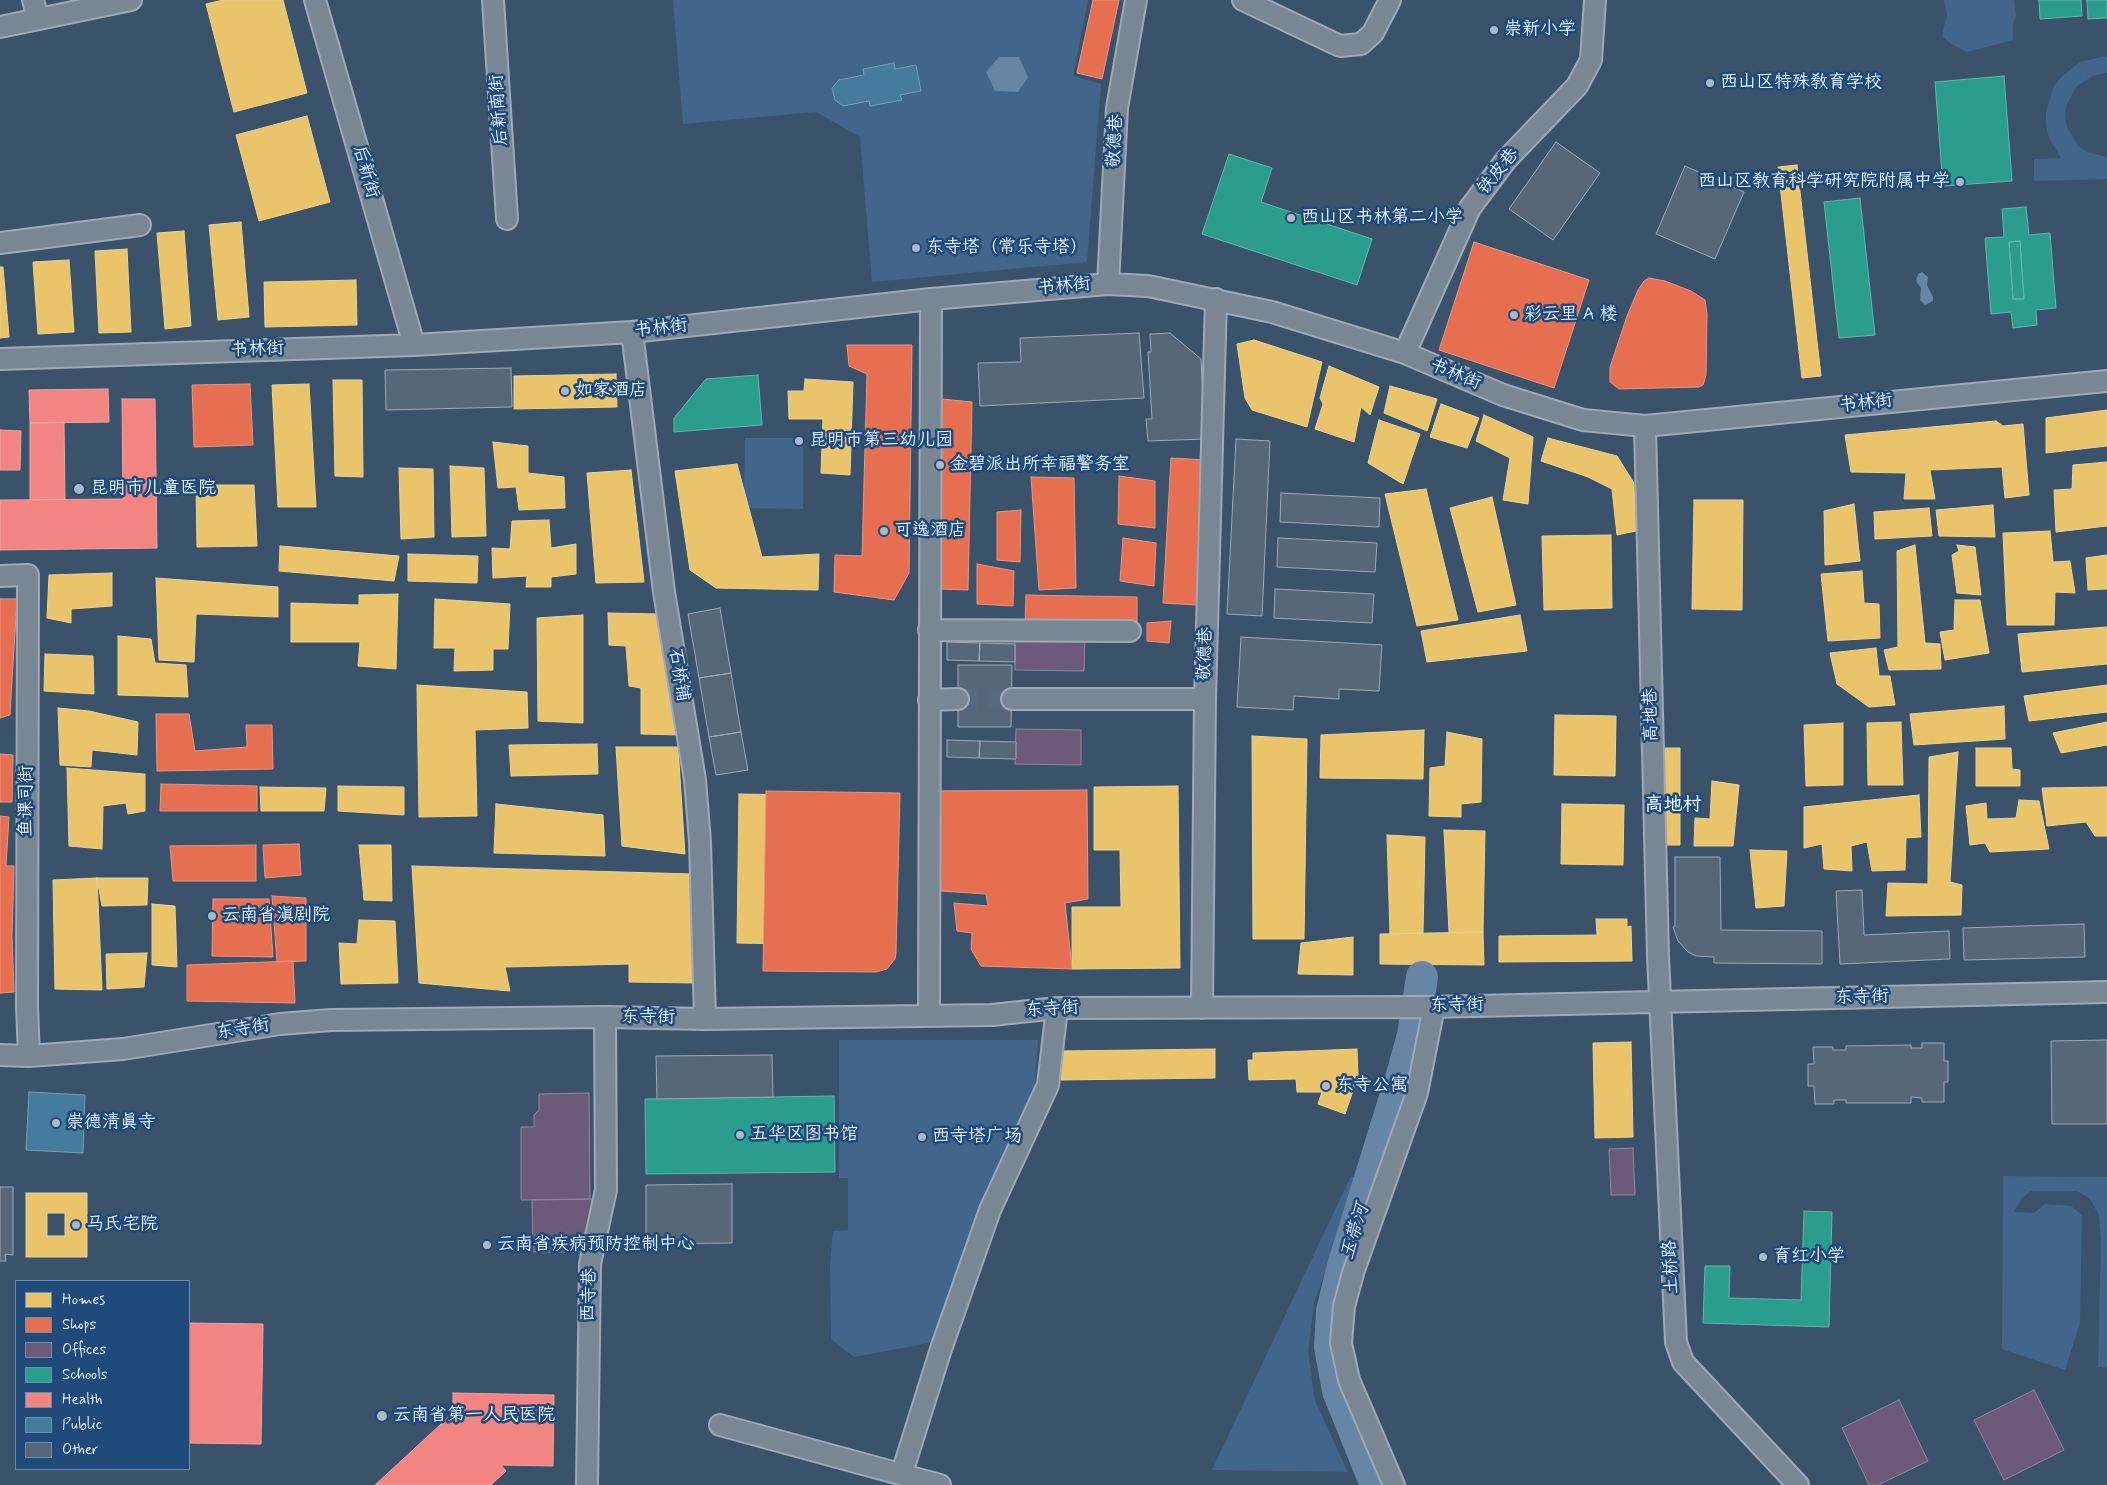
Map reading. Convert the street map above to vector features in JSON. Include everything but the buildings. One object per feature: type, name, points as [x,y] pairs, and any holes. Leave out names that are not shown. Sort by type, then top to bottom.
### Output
[{"type":"street","points":[[33,0],[38,20]]},
{"type":"street","points":[[0,27],[131,0]]},
{"type":"street","points":[[315,0],[324,0]]},
{"type":"street","name":"后新街","points":[[315,0],[414,345]]},
{"type":"street","name":"后新南街","points":[[493,0],[507,219]]},
{"type":"street","name":"敬德巷","points":[[1108,284],[1117,108],[1136,0]]},
{"type":"street","points":[[1243,0],[1340,46],[1361,44],[1373,33],[1390,0]]},
{"type":"street","name":"铁皮巷","points":[[1405,353],[1470,208],[1506,160],[1576,86],[1591,60],[1595,0]]},
{"type":"street","points":[[0,243],[140,225]]},
{"type":"street","name":"书林街","points":[[0,359],[414,345],[632,332],[930,299],[1108,284],[1148,286],[1272,312],[1405,353],[1503,396],[1583,420],[1644,426],[2107,381]]},
{"type":"street","points":[[929,1016],[930,299]]},
{"type":"street","name":"敬德巷","points":[[1202,1008],[1205,699],[1216,299]]},
{"type":"street","name":"石桥铺","points":[[632,332],[664,592],[695,780],[700,842],[705,1019]]},
{"type":"street","name":"高地巷","points":[[1644,426],[1661,1003]]},
{"type":"street","name":"鱼课司街","points":[[0,576],[28,575],[27,1006],[29,1056]]},
{"type":"street","points":[[929,630],[1130,631]]},
{"type":"street","points":[[1012,699],[1205,699]]},
{"type":"street","points":[[929,700],[958,700]]},
{"type":"street","name":"东寺街","points":[[0,1055],[29,1056],[123,1049],[280,1024],[332,1020],[929,1016],[992,1015],[1057,1008],[1431,1007],[2107,992]]},
{"type":"street","name":"土桥路","points":[[1661,1003],[1676,1342],[1683,1362],[1798,1485]]},
{"type":"street","points":[[1394,1485],[1349,1380],[1341,1343],[1344,1306],[1354,1270],[1417,1093],[1431,1007]]},
{"type":"street","points":[[902,1473],[941,1349],[990,1210],[1048,1085],[1057,1008]]},
{"type":"street","name":"西寺巷","points":[[587,1485],[590,1264],[606,1190],[605,1017]]},
{"type":"street","points":[[720,1425],[902,1473],[940,1485]]},
{"type":"shaded area","points":[[673,0],[1088,0],[1073,76],[1101,84],[1087,262],[872,282],[860,137],[816,112],[683,124]]},
{"type":"shaded area","points":[[1944,0],[2014,0],[2016,15],[2013,25],[2013,40],[1967,52],[1951,44],[1942,36],[1947,14]]},
{"type":"shaded area","points":[[2107,56],[2107,73],[2094,75],[2076,87],[2066,106],[2065,116],[2067,127],[2078,146],[2087,152],[2107,157],[2107,179],[2034,181],[2034,159],[2061,158],[2049,138],[2046,125],[2046,113],[2053,88],[2060,78],[2080,62]]},
{"type":"shaded area","points":[[999,57],[1019,57],[1028,77],[1018,92],[995,91],[986,72]]},
{"type":"shaded area","points":[[1922,272],[1928,277],[1927,285],[1933,297],[1933,301],[1925,305],[1920,300],[1921,288],[1916,281],[1918,274]]},
{"type":"shaded area","points":[[745,438],[803,438],[803,509],[744,508]]},
{"type":"shaded area","points":[[839,1040],[1038,1040],[1034,1098],[951,1286],[934,1342],[854,1357],[831,1339],[830,1265],[833,1231],[848,1230],[848,1178],[839,1178]]},
{"type":"shaded area","points":[[1351,1176],[1358,1180],[1314,1303],[1308,1352],[1315,1401],[1348,1472],[1212,1470]]},
{"type":"shaded area","points":[[2003,1176],[2107,1177],[2107,1368],[2098,1367],[2101,1243],[2099,1215],[2090,1199],[2077,1191],[2031,1191],[2022,1198],[2014,1212],[2034,1213],[2045,1204],[2071,1206],[2082,1215],[2080,1323],[2065,1370],[2002,1349]]},
{"type":"waterway","name":"玉带河","points":[[1376,1485],[1338,1391],[1330,1347],[1332,1311],[1343,1266],[1413,1035],[1422,977]]},
{"type":"tunnel","points":[[958,699],[1012,699]]},
{"type":"place","name":"崇新小学","points":[[1494,30]]},
{"type":"place","name":"西山区特殊教育学校","points":[[1710,83]]},
{"type":"place","name":"西山区教育科学研究院附属中学","points":[[1960,182]]},
{"type":"place","name":"西山区书林第二小学","points":[[1291,218]]},
{"type":"place","name":"东寺塔（常乐寺塔）","points":[[916,248]]},
{"type":"place","name":"彩云里 A 楼","points":[[1514,315]]},
{"type":"place","name":"如家酒店","points":[[565,391]]},
{"type":"place","name":"昆明市第三幼儿园","points":[[799,441]]},
{"type":"place","name":"金碧派出所幸福警务室","points":[[940,465]]},
{"type":"place","name":"昆明市儿童医院","points":[[79,489]]},
{"type":"place","name":"可逸酒店","points":[[884,531]]},
{"type":"place","name":"云南省滇剧院","points":[[212,916]]},
{"type":"place","name":"东寺公寓","points":[[1326,1086]]},
{"type":"place","name":"崇德清真寺","points":[[56,1123]]},
{"type":"place","name":"五华区图书馆","points":[[740,1135]]},
{"type":"place","name":"西寺塔广场","points":[[922,1137]]},
{"type":"place","name":"马氏宅院","points":[[76,1225]]},
{"type":"place","name":"云南省疾病预防控制中心","points":[[487,1245]]},
{"type":"place","name":"育红小学","points":[[1763,1257]]},
{"type":"place","name":"云南省第一人民医院","points":[[382,1416]]},
{"type":"district","name":"高地村","points":[[1673,806]]}]
